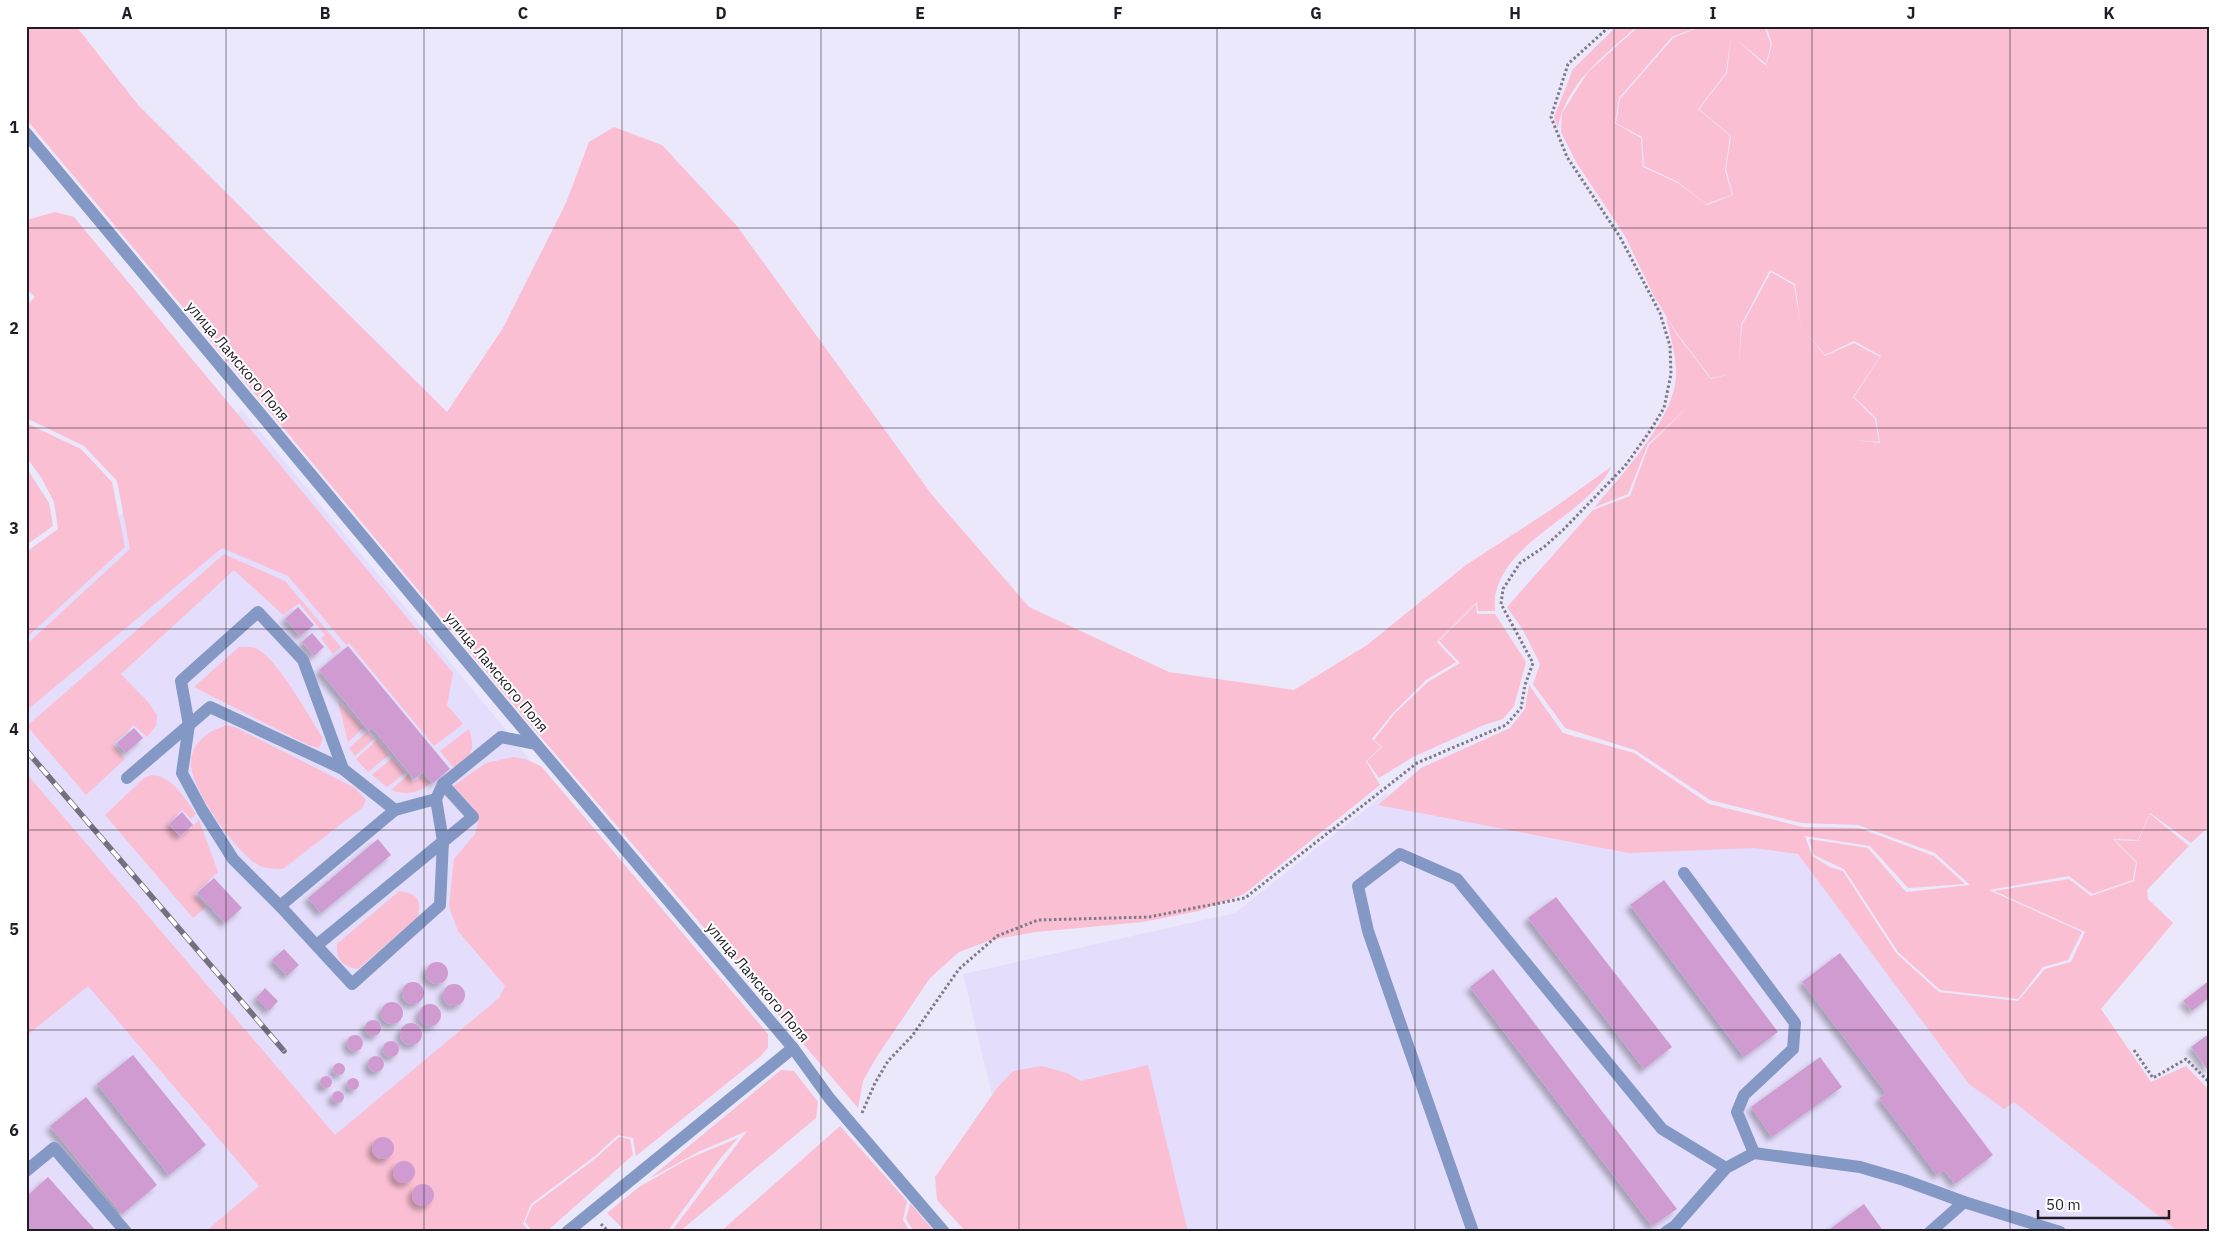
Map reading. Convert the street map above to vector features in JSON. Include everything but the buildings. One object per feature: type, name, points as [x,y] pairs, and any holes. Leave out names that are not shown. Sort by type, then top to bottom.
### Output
[{"type":"street","name":"улица Ламского Поля","points":[[26,133],[31,148],[793,1048],[830,1099],[944,1232]]},
{"type":"street","points":[[343,769],[303,660],[258,612],[181,681],[189,725],[182,773],[202,810],[233,859],[280,906],[352,984],[440,905],[443,841],[436,799],[443,784],[501,737],[536,744]]},
{"type":"street","points":[[127,778],[210,708],[343,769],[395,810]]},
{"type":"street","points":[[317,945],[473,817],[443,784]]},
{"type":"street","points":[[280,906],[395,810],[436,799]]},
{"type":"street","points":[[1473,1232],[1368,931],[1358,886],[1400,854],[1457,879],[1662,1129],[1726,1168]]},
{"type":"street","points":[[1684,873],[1795,1024],[1793,1048],[1744,1095],[1737,1112],[1754,1153]]},
{"type":"street","points":[[567,1232],[793,1048]]},
{"type":"street","points":[[26,1171],[54,1148],[126,1232]]},
{"type":"street","points":[[1666,1232],[1675,1226],[1726,1168],[1754,1153],[1860,1167],[2060,1232]]},
{"type":"street","points":[[1930,1232],[1964,1202]]},
{"type":"path","points":[[855,1128],[875,1083],[888,1061],[912,1036],[959,969],[997,936],[1038,920],[1149,917],[1245,898],[1417,763],[1506,725],[1521,708],[1525,685],[1533,663],[1501,604],[1503,588],[1520,564],[1544,547],[1563,530],[1625,466],[1664,408],[1671,374],[1670,346],[1660,313],[1620,237],[1567,157],[1551,117],[1568,64],[1610,26]]},
{"type":"path","points":[[2134,1050],[2153,1078],[2186,1059],[2210,1083]]},
{"type":"shaded area","points":[[26,26],[76,26],[139,106],[447,412],[503,328],[566,203],[589,142],[614,127],[662,145],[737,226],[932,495],[1029,607],[1169,672],[1294,690],[1367,645],[1466,565],[1552,509],[1611,467],[1605,477],[1581,503],[1537,537],[1512,562],[1502,576],[1496,592],[1495,611],[1478,611],[1477,602],[1437,642],[1456,662],[1426,680],[1393,713],[1372,739],[1381,747],[1366,761],[1380,785],[1244,894],[1199,911],[1143,922],[1036,932],[991,940],[959,952],[930,978],[876,1058],[863,1081],[858,1108],[528,722],[26,119]]},
{"type":"shaded area","points":[[1617,26],[1637,26],[1588,71],[1569,98],[1562,112],[1558,128],[1554,117],[1573,69]]},
{"type":"shaded area","points":[[1639,26],[1700,26],[1672,37],[1619,98],[1615,123],[1641,138],[1643,167],[1678,183],[1707,205],[1733,195],[1726,169],[1731,136],[1699,109],[1727,73],[1731,34],[1726,73],[1698,109],[1730,136],[1725,170],[1732,195],[1706,204],[1678,182],[1644,166],[1642,137],[1616,123],[1620,99],[1673,38],[1702,26],[1764,26],[1771,44],[1766,64],[1735,38],[1766,66],[1772,44],[1766,26],[2210,26],[2210,826],[2191,843],[2150,813],[2138,840],[2113,839],[2136,862],[2133,880],[2092,894],[2069,876],[1989,890],[2082,932],[2068,960],[2043,967],[2018,999],[1940,990],[1898,952],[1844,869],[1814,855],[1809,839],[1868,848],[1906,892],[1970,885],[1935,853],[1858,825],[1801,823],[1710,800],[1635,750],[1565,728],[1533,684],[1540,664],[1523,630],[1507,607],[1593,510],[1630,496],[1649,445],[1689,406],[1648,444],[1628,494],[1595,507],[1646,444],[1658,426],[1674,390],[1676,366],[1666,316],[1677,335],[1711,379],[1730,374],[1711,378],[1678,335],[1655,298],[1625,236],[1576,162],[1561,132],[1562,113],[1588,72]],"holes":[[[1770,270],[1795,284],[1801,327],[1794,285],[1771,272],[1742,325],[1739,365],[1741,325]],[[1803,329],[1825,355],[1854,341],[1881,356],[1854,397],[1876,418],[1880,443],[1854,440],[1879,442],[1875,419],[1853,397],[1880,357],[1854,343],[1825,356]]]},
{"type":"shaded area","points":[[55,212],[74,217],[453,673],[447,705],[463,724],[434,746],[349,643],[346,645],[288,576],[222,548],[26,711],[26,645],[130,549],[117,481],[84,446],[26,418],[26,306],[35,297],[26,288],[26,223],[30,219]]},
{"type":"shaded area","points":[[242,410],[488,708],[745,1027],[380,1232],[26,825],[26,596]]},
{"type":"shaded area","points":[[26,423],[81,449],[112,482],[125,547],[26,638],[26,552],[58,529],[54,502],[41,477],[26,457]]},
{"type":"shaded area","points":[[26,467],[49,503],[53,526],[26,545]]},
{"type":"shaded area","points":[[224,554],[285,581],[341,647],[333,654],[321,638],[325,635],[299,603],[283,615],[234,570],[121,674],[148,702],[157,715],[156,726],[147,737],[134,725],[113,744],[125,759],[86,795],[27,726]]},
{"type":"shaded area","points":[[1476,604],[1477,614],[1495,614],[1526,662],[1514,706],[1503,719],[1484,725],[1413,757],[1379,778],[1367,761],[1382,747],[1374,740],[1395,713],[1428,682],[1460,663],[1439,641]]},
{"type":"shaded area","points":[[239,647],[255,648],[273,663],[323,738],[319,748],[308,745],[194,687]]},
{"type":"shaded area","points":[[1529,685],[1563,733],[1634,753],[1709,804],[1803,827],[1859,828],[1934,856],[1965,884],[1908,888],[1870,846],[1805,836],[1812,856],[1830,867],[1843,871],[1896,953],[1939,992],[2018,1001],[2045,969],[2071,962],[2085,932],[1994,891],[2069,879],[2091,896],[2134,881],[2137,862],[2115,840],[2138,841],[2150,814],[2189,846],[2147,890],[2148,899],[2173,923],[2101,1009],[2151,1082],[2186,1066],[2210,1091],[2210,1232],[2179,1232],[2014,1102],[2004,1109],[1969,1084],[1798,854],[1754,848],[1629,853],[1378,805],[1421,768],[1510,728],[1525,709]]},
{"type":"shaded area","points":[[338,701],[363,728],[348,742]]},
{"type":"shaded area","points":[[227,725],[237,728],[355,788],[366,800],[363,807],[283,869],[260,866],[239,848],[227,834],[205,802],[192,771],[191,760],[195,747],[208,733]]},
{"type":"shaded area","points":[[469,729],[472,743],[471,752],[465,760],[454,768],[440,751]]},
{"type":"shaded area","points":[[367,732],[374,739],[355,756],[349,748]]},
{"type":"shaded area","points":[[377,740],[389,755],[368,772],[356,759]]},
{"type":"shaded area","points":[[514,757],[525,759],[541,766],[768,1034],[768,1047],[761,1056],[636,1156],[633,1138],[618,1135],[595,1156],[531,1204],[523,1224],[530,1232],[205,1232],[259,1186],[88,986],[26,1036],[26,773],[335,1135],[499,998],[505,986],[458,931],[449,906],[454,859],[475,834],[478,821],[473,807],[453,786],[486,763]]},
{"type":"shaded area","points":[[392,758],[405,773],[387,787],[372,775]]},
{"type":"shaded area","points":[[151,775],[166,779],[172,784],[196,814],[191,819],[182,810],[168,824],[180,837],[199,820],[218,872],[194,894],[206,907],[193,918],[105,815],[144,778]]},
{"type":"shaded area","points":[[408,775],[413,782],[422,776],[430,783],[426,787],[412,792],[401,793],[391,790]]},
{"type":"shaded area","points":[[1385,794],[1604,836],[1802,846],[1982,1078],[2210,1232],[1182,1232],[993,1099],[963,974],[1235,913]]},
{"type":"shaded area","points":[[26,831],[365,1232],[26,1232]]},
{"type":"shaded area","points":[[399,891],[417,898],[419,906],[418,917],[358,969],[344,964],[339,958],[337,944]]},
{"type":"shaded area","points":[[1148,1065],[1188,1232],[966,1232],[937,1200],[935,1177],[997,1088],[1013,1071],[1042,1066],[1067,1073],[1081,1081]]},
{"type":"shaded area","points":[[781,1070],[794,1071],[818,1102],[816,1118],[679,1232],[671,1232],[747,1131],[698,1152],[649,1179]]},
{"type":"shaded area","points":[[840,1126],[907,1201],[903,1220],[910,1232],[720,1232]]},
{"type":"shaded area","points":[[619,1137],[630,1139],[633,1155],[546,1232],[533,1232],[525,1222],[532,1206],[596,1158]]},
{"type":"shaded area","points":[[738,1138],[720,1159],[667,1232],[626,1232],[607,1213],[639,1187],[688,1159]]},
{"type":"shaded area","points":[[910,1203],[935,1232],[914,1232],[906,1219]]},
{"type":"railway","points":[[26,750],[284,1051]]}]
